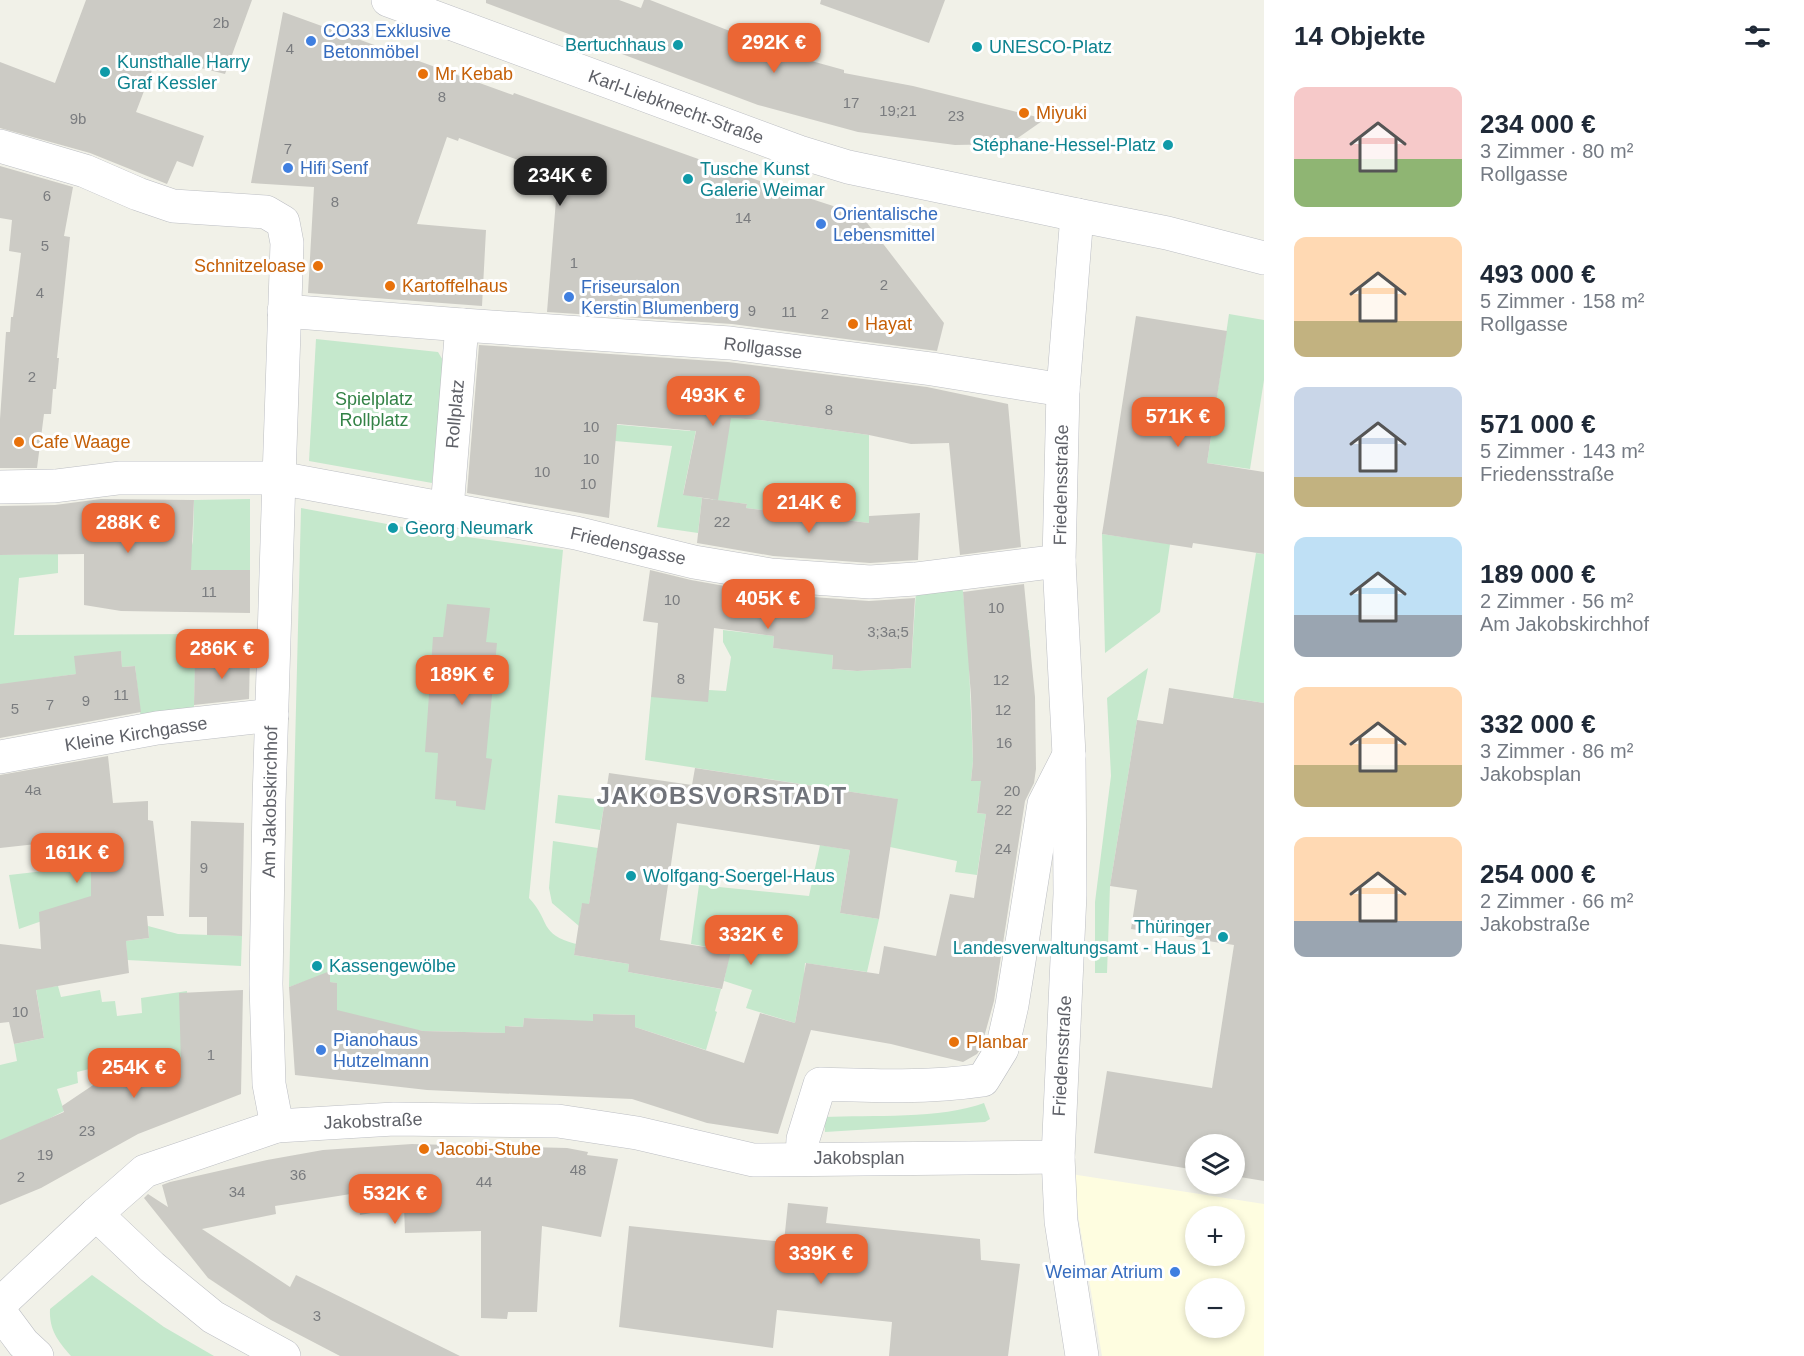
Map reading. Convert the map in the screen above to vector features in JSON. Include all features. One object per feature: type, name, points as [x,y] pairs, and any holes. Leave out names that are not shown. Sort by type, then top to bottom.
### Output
[{"type":"street","name":"Karl-Liebknecht-Straße","points":[[388,0],[733,129],[848,167],[1167,233],[1264,258]]},
{"type":"street","points":[[0,146],[86,171],[138,194],[173,206],[266,212],[283,222],[287,243],[279,478]]},
{"type":"street","name":"Friedensstraße","points":[[1077,215],[1062,390],[1059,561],[1069,755],[1070,894],[1058,1157],[1061,1221],[1082,1356]]},
{"type":"street","points":[[284,311],[462,325]]},
{"type":"street","name":"Rollgasse","points":[[462,325],[730,343],[932,369],[1062,390]]},
{"type":"street","name":"Rollplatz","points":[[447,509],[462,325]]},
{"type":"street","points":[[0,488],[55,486],[119,478],[279,478],[447,509]]},
{"type":"street","name":"Am Jakobskirchhof","points":[[276,1126],[269,1084],[266,984],[279,478]]},
{"type":"street","name":"Friedensgasse","points":[[447,509],[576,533],[694,562],[771,574],[870,582],[915,579],[1059,561]]},
{"type":"street","name":"Kleine Kirchgasse","points":[[0,757],[157,728],[272,715]]},
{"type":"street","name":"Friedensstraße","points":[[1012,1005],[1044,804],[1069,755]]},
{"type":"street","name":"Jakobsplan","points":[[1012,1005],[1002,1049],[983,1080],[950,1085],[880,1087],[820,1084],[803,1139],[801,1158],[1058,1157]]},
{"type":"street","name":"Jakobstraße","points":[[0,1304],[145,1171],[276,1126],[394,1119],[558,1121],[637,1133],[753,1160],[801,1158]]},
{"type":"street","points":[[96,1214],[152,1267],[213,1317],[284,1356]]},
{"type":"street","points":[[0,1312],[23,1343],[37,1356]]},
{"type":"shaded area","name":"Weimar Atrium","points":[[1071,1174],[1185,1192],[1185,1194],[1200,1194],[1264,1204],[1264,1356],[1102,1356]]},
{"type":"green space","points":[[1229,314],[1264,320],[1264,380],[1250,469],[1207,463]]},
{"type":"green space","name":"Spielplatz Rollplatz","points":[[316,339],[438,352],[444,362],[432,483],[309,461]]},
{"type":"green space","points":[[699,415],[683,494],[702,498],[698,533],[657,527],[672,446],[615,441],[609,424],[690,431]]},
{"type":"green space","points":[[717,417],[760,420],[869,435],[869,523],[746,508],[747,504],[713,500],[717,469]]},
{"type":"green space","points":[[250,499],[250,570],[186,570],[193,541],[194,500]]},
{"type":"green space","points":[[301,508],[430,532],[563,550],[529,898],[550,931],[576,944],[574,955],[629,964],[628,972],[721,989],[706,1050],[635,1027],[635,1015],[594,1014],[593,1030],[549,1029],[549,1019],[524,1018],[523,1027],[506,1026],[505,1033],[423,1031],[336,1016],[337,983],[309,980],[289,987]]},
{"type":"green space","points":[[1102,534],[1170,544],[1160,612],[1105,653]]},
{"type":"green space","points":[[1256,553],[1264,554],[1264,703],[1233,698]]},
{"type":"green space","points":[[58,554],[58,573],[19,578],[14,635],[196,634],[192,714],[141,720],[135,666],[122,667],[121,652],[76,674],[0,685],[0,555]]},
{"type":"green space","points":[[962,584],[968,635],[1029,630],[1031,661],[969,665],[973,761],[971,781],[992,781],[979,796],[977,813],[986,814],[977,875],[955,872],[957,861],[890,847],[897,799],[645,760],[651,697],[709,690],[726,691],[731,657],[723,642],[723,630],[774,636],[773,648],[833,654],[832,669],[857,671],[911,668],[916,591]]},
{"type":"green space","points":[[1148,668],[1137,720],[1110,886],[1107,973],[1095,973],[1095,902],[1111,776],[1107,698]]},
{"type":"green space","points":[[558,795],[605,800],[600,830],[555,823]]},
{"type":"green space","points":[[116,835],[91,885],[91,896],[77,916],[39,922],[19,929],[9,875],[62,869],[92,869],[89,838]]},
{"type":"green space","points":[[553,841],[598,848],[589,904],[582,904],[579,926],[552,903],[549,888]]},
{"type":"green space","points":[[820,845],[850,850],[840,913],[879,919],[867,972],[805,963],[804,976],[810,977],[800,995],[795,1023],[746,1008],[752,990],[724,981],[730,951],[691,944],[699,885],[809,896]]},
{"type":"green space","points":[[148,926],[178,934],[242,936],[241,966],[127,960],[126,941],[149,938]]},
{"type":"green space","points":[[58,986],[61,997],[100,990],[102,1002],[115,1001],[117,1016],[142,1013],[141,998],[187,991],[181,1062],[190,1066],[173,1066],[124,1079],[118,1062],[77,1072],[78,1083],[57,1089],[64,1111],[0,1144],[0,1065],[17,1061],[14,1044],[44,1038],[36,989]]},
{"type":"green space","points":[[984,1103],[990,1119],[985,1122],[825,1132],[824,1117],[927,1114],[948,1112]]},
{"type":"green space","points":[[92,1275],[164,1327],[214,1356],[71,1356],[55,1335],[50,1309]]},
{"type":"building","points":[[86,0],[252,0],[225,74],[157,57],[136,112],[204,136],[193,167],[177,161],[167,184],[90,153],[0,128],[0,62],[55,83]]},
{"type":"building","points":[[486,0],[619,0],[641,8],[644,0],[650,0],[797,57],[844,70],[844,73],[913,86],[1045,119],[1009,144],[955,145],[858,132],[758,105],[486,3]]},
{"type":"building","points":[[821,0],[945,0],[929,43],[820,4]]},
{"type":"building","points":[[283,12],[513,95],[514,93],[861,215],[944,323],[937,351],[732,324],[547,312],[558,175],[459,138],[458,141],[447,137],[417,224],[486,230],[482,306],[308,293],[314,187],[251,183]]},
{"type":"building","points":[[0,166],[73,187],[64,236],[70,237],[57,358],[59,358],[56,389],[53,389],[51,414],[44,414],[37,468],[0,468],[0,419],[6,332],[10,332],[11,317],[13,317],[21,253],[9,251],[12,220],[0,218]]},
{"type":"building","points":[[1136,316],[1227,331],[1207,463],[1264,472],[1264,554],[1193,543],[1192,548],[1102,534]]},
{"type":"building","points":[[479,345],[728,362],[927,387],[1008,404],[1021,547],[960,555],[949,443],[911,444],[869,435],[760,420],[731,418],[718,500],[683,495],[696,431],[617,424],[609,518],[467,493]]},
{"type":"building","points":[[702,498],[747,504],[746,508],[869,523],[869,516],[920,513],[918,560],[870,563],[773,556],[697,543]]},
{"type":"building","points":[[101,499],[194,500],[191,570],[250,570],[250,613],[121,611],[84,605],[84,554],[0,555],[0,506],[55,505]]},
{"type":"building","points":[[650,570],[770,594],[869,601],[915,598],[911,668],[857,671],[832,669],[833,655],[773,648],[774,636],[714,628],[708,702],[651,697],[658,623],[643,621]]},
{"type":"building","points":[[1024,584],[1035,697],[1036,769],[1034,783],[1025,801],[994,1001],[981,1048],[977,1054],[963,1062],[891,1044],[811,1030],[778,1134],[707,1123],[632,1099],[427,1090],[295,1075],[289,987],[330,971],[330,982],[337,983],[337,1010],[423,1031],[505,1033],[505,1026],[523,1027],[524,1018],[593,1021],[593,1014],[635,1015],[635,1027],[744,1063],[760,1013],[795,1023],[806,963],[879,974],[884,946],[936,956],[950,894],[974,898],[986,814],[977,813],[981,781],[971,781],[973,761],[971,696],[963,592]]},
{"type":"building","points":[[447,604],[490,608],[486,642],[497,643],[486,758],[492,759],[485,810],[456,806],[456,801],[435,799],[438,753],[425,752],[433,637],[443,637]]},
{"type":"building","points":[[121,651],[122,667],[135,666],[141,712],[0,738],[0,684],[76,674],[74,656]]},
{"type":"building","points":[[250,654],[249,699],[194,705],[195,660]]},
{"type":"building","name":"Thüringer Landesverwaltungsamt - Haus 1","points":[[1169,688],[1264,703],[1264,1181],[1245,1178],[1245,1134],[1185,1134],[1185,1168],[1094,1153],[1107,1071],[1212,1088],[1234,945],[1131,929],[1137,890],[1110,886],[1137,720],[1163,724]]},
{"type":"building","points":[[108,756],[113,803],[148,801],[148,820],[153,821],[164,916],[147,916],[149,938],[126,941],[129,973],[36,990],[44,1038],[14,1044],[9,1022],[0,1023],[0,944],[41,949],[39,912],[91,896],[91,838],[0,848],[0,775]]},
{"type":"building","points":[[695,768],[898,799],[879,919],[840,913],[850,850],[677,823],[660,940],[731,951],[722,989],[628,972],[629,964],[574,955],[582,903],[589,904],[609,773],[692,785]]},
{"type":"building","points":[[191,821],[244,823],[242,936],[207,935],[207,917],[189,917]]},
{"type":"building","points":[[243,990],[241,1094],[138,1134],[41,1188],[0,1205],[0,1140],[64,1112],[62,1106],[120,1067],[124,1079],[181,1064],[179,993]]},
{"type":"building","points":[[412,1144],[567,1148],[588,1152],[587,1155],[618,1159],[601,1237],[542,1226],[537,1312],[508,1312],[507,1319],[481,1318],[481,1231],[405,1233],[404,1207],[360,1215],[357,1193],[275,1206],[276,1214],[202,1229],[290,1287],[296,1275],[460,1356],[340,1356],[271,1320],[208,1278],[144,1198],[148,1194],[168,1207],[162,1185],[170,1182],[323,1150]]},
{"type":"building","points":[[788,1203],[828,1207],[826,1223],[980,1239],[981,1260],[1020,1264],[1008,1356],[889,1356],[892,1322],[777,1310],[773,1348],[619,1327],[629,1226],[784,1242]]},
{"type":"place","name":"CO33 Exklusive Betonmöbel","points":[[311,41]]},
{"type":"place","name":"Bertuchhaus","points":[[678,45]]},
{"type":"place","name":"UNESCO-Platz","points":[[977,47]]},
{"type":"place","name":"Kunsthalle Harry Graf Kessler","points":[[105,72]]},
{"type":"place","name":"Mr Kebab","points":[[423,74]]},
{"type":"place","name":"Miyuki","points":[[1024,113]]},
{"type":"place","name":"Stéphane-Hessel-Platz","points":[[1168,145]]},
{"type":"place","name":"Hifi Senf","points":[[288,168]]},
{"type":"place","name":"Tusche Kunst Galerie Weimar","points":[[688,179]]},
{"type":"place","name":"Orientalische Lebensmittel","points":[[821,224]]},
{"type":"place","name":"Schnitzeloase","points":[[318,266]]},
{"type":"place","name":"Kartoffelhaus","points":[[390,286]]},
{"type":"place","name":"Friseursalon Kerstin Blumenberg","points":[[569,297]]},
{"type":"place","name":"Hayat","points":[[853,324]]},
{"type":"place","name":"Cafe Waage","points":[[19,442]]},
{"type":"place","name":"Georg Neumark","points":[[393,528]]},
{"type":"place","name":"Wolfgang-Soergel-Haus","points":[[631,876]]},
{"type":"place","name":"Thüringer Landesverwaltungsamt - Haus 1","points":[[1223,937]]},
{"type":"place","name":"Kassengewölbe","points":[[317,966]]},
{"type":"place","name":"Planbar","points":[[954,1042]]},
{"type":"place","name":"Pianohaus Hutzelmann","points":[[321,1050]]},
{"type":"place","name":"Jacobi-Stube","points":[[424,1149]]},
{"type":"place","name":"Weimar Atrium","points":[[1175,1272]]},
{"type":"district","name":"JAKOBSVORSTADT","points":[[722,795]]}]
